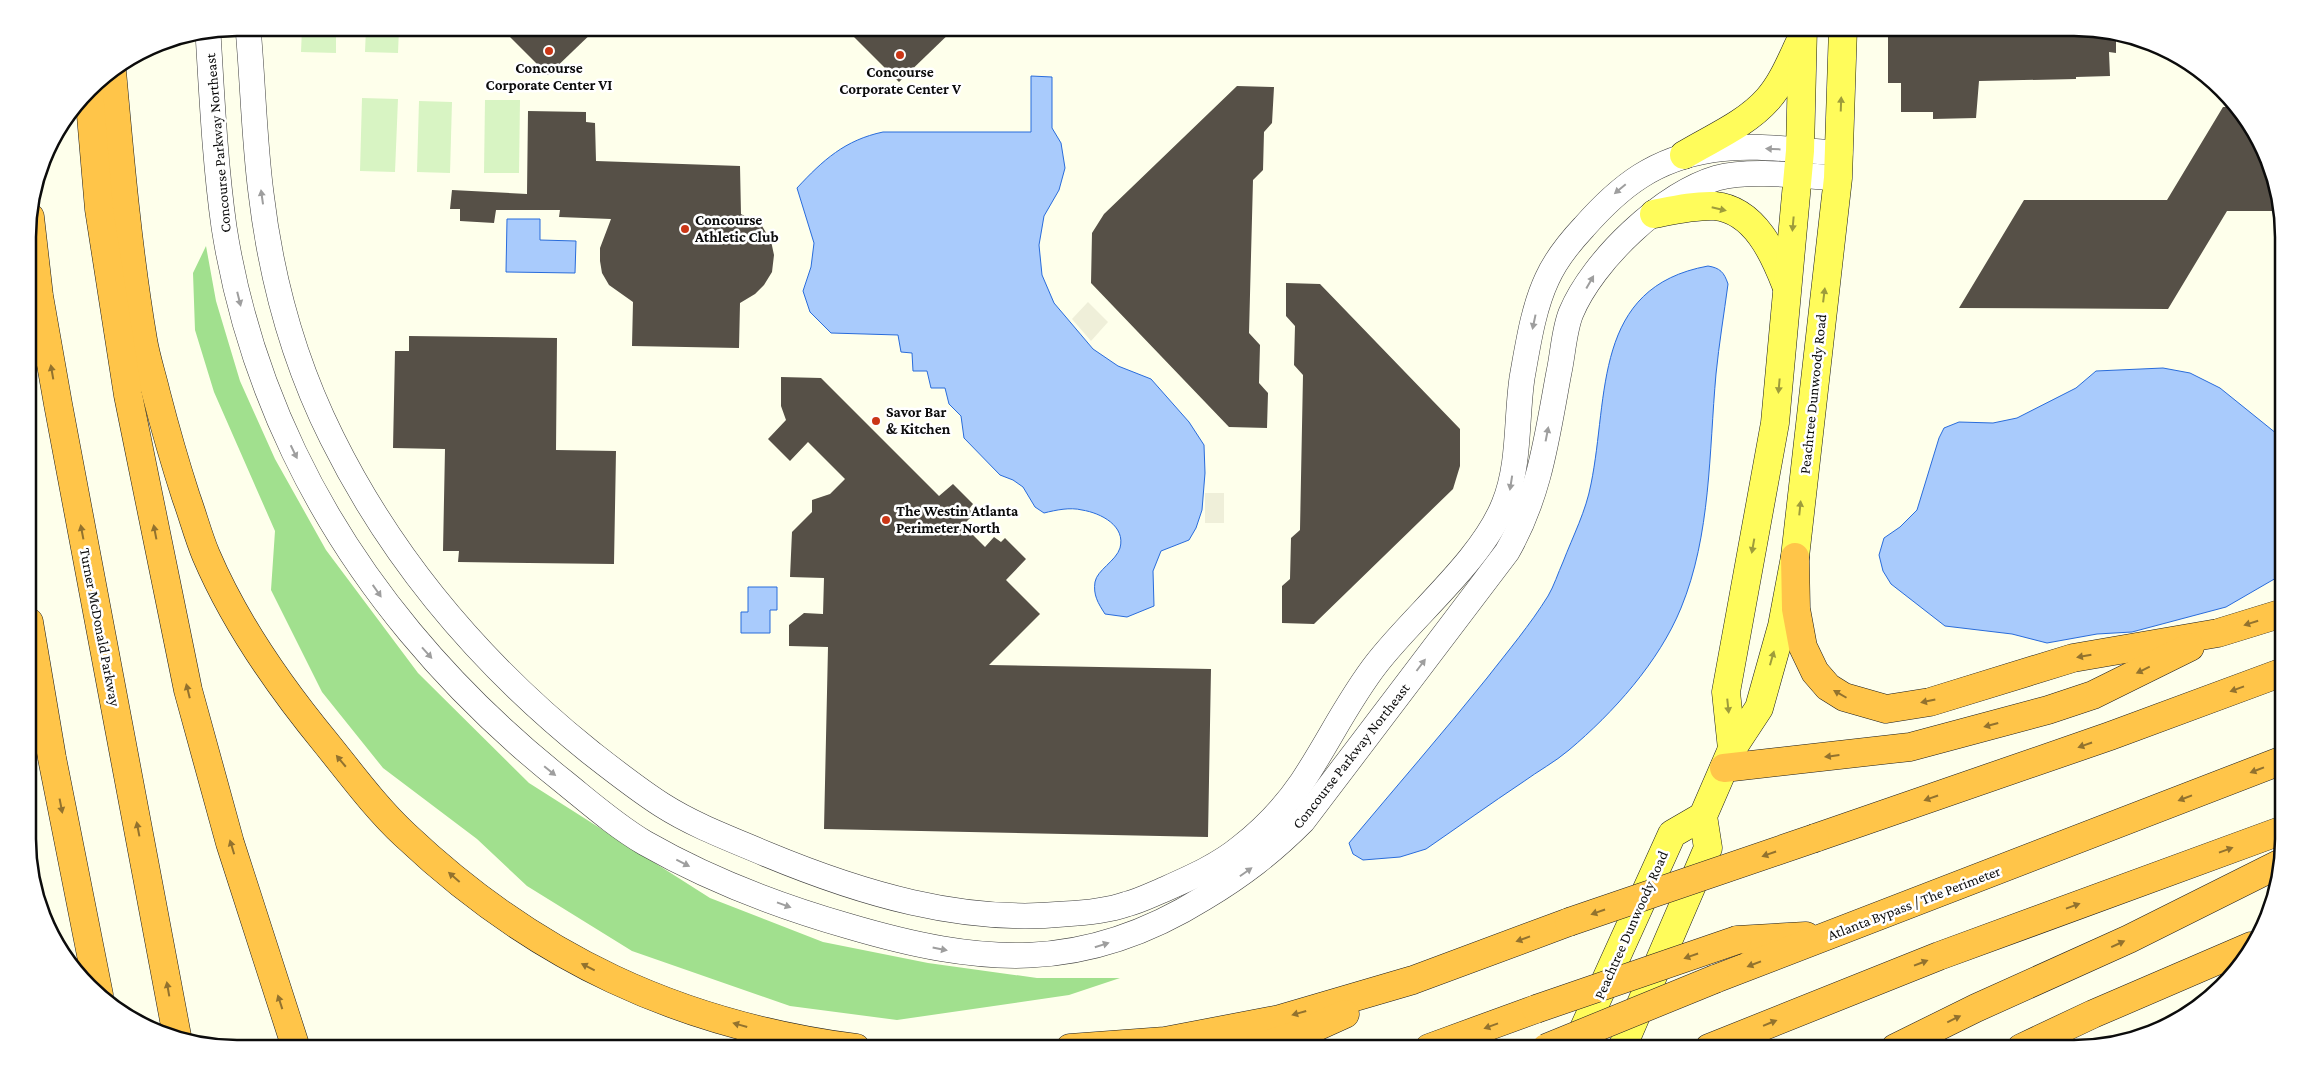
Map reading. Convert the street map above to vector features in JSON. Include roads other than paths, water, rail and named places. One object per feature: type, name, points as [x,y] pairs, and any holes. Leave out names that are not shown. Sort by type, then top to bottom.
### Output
[{"type":"highway","points":[[113,80],[122,181],[144,344],[173,457],[206,555],[241,622],[288,697],[403,833],[465,888],[519,928],[625,986],[685,1009],[758,1030],[812,1040]]},
{"type":"highway","points":[[90,101],[100,209],[127,386],[188,690],[230,843],[293,1040]]},
{"type":"highway","name":"Turner McDonald Parkway","points":[[36,270],[58,404],[176,1030]]},
{"type":"highway","points":[[1795,557],[1796,609],[1803,647],[1815,672],[1828,686],[1844,697],[1886,709],[1930,702],[2073,658],[2218,633],[2275,615]]},
{"type":"highway","points":[[1728,759],[1910,747],[2048,710],[2093,695],[2218,633]]},
{"type":"highway","points":[[36,663],[52,758],[96,982]]},
{"type":"highway","points":[[1170,1040],[1280,1018],[1413,980],[1569,922],[2110,736],[2275,675]]},
{"type":"highway","name":"Atlanta Bypass / The Perimeter","points":[[1566,1040],[1715,979],[2275,763]]},
{"type":"highway","points":[[1729,1040],[1948,953],[2275,833]]},
{"type":"highway","points":[[1911,1040],[1976,1008],[2129,939],[2273,867]]},
{"type":"highway","points":[[1451,1040],[1737,940],[1832,934]]},
{"type":"highway","points":[[2038,1040],[2093,1014],[2242,950]]},
{"type":"highway","points":[[2071,1040],[2119,1016],[2227,968]]},
{"type":"highway","points":[[1281,1040],[1303,1033],[1413,980]]},
{"type":"main road","points":[[1684,155],[1740,122],[1768,99],[1787,70],[1801,36]]},
{"type":"main road","name":"Peachtree Dunwoody Road","points":[[1728,759],[1726,692],[1775,423],[1799,163],[1803,36]]},
{"type":"main road","name":"Peachtree Dunwoody Road","points":[[1579,1040],[1672,834],[1703,816],[1728,759],[1759,708],[1782,626],[1795,557],[1839,165],[1843,36]]},
{"type":"main road","points":[[1654,214],[1690,207],[1717,206],[1739,215],[1764,236],[1787,289]]},
{"type":"main road","points":[[1625,1040],[1708,848],[1703,816]]},
{"type":"street","name":"Concourse Parkway Northeast","points":[[249,36],[261,193],[276,286],[292,339],[331,437],[357,485],[396,548],[454,622],[495,666],[552,721],[646,794],[705,829],[789,864],[864,890],[907,902],[956,911],[1004,916],[1045,916],[1089,912],[1127,904],[1198,875],[1234,854],[1265,827],[1285,805],[1303,780],[1360,686],[1379,660],[1460,569],[1500,515],[1511,488],[1522,380],[1538,302],[1548,277],[1562,252],[1624,185],[1656,167],[1684,155],[1718,148],[1799,163],[1839,165]]},
{"type":"street","name":"Concourse Parkway Northeast","points":[[208,38],[216,159],[225,229],[238,297],[254,352],[273,405],[295,454],[352,554],[386,602],[423,649],[459,688],[525,751],[640,840],[687,865],[818,917],[898,941],[950,951],[999,955],[1047,955],[1093,948],[1135,935],[1175,916],[1248,871],[1283,841],[1303,821],[1511,546],[1522,525],[1540,471],[1571,313],[1595,272],[1627,236],[1670,201],[1694,188],[1719,178],[1753,174],[1799,163]]},
{"type":"water","points":[[1031,76],[1052,77],[1052,128],[1061,143],[1065,168],[1059,190],[1044,216],[1039,245],[1042,275],[1054,303],[1093,349],[1118,366],[1151,379],[1189,422],[1204,445],[1205,473],[1202,510],[1196,528],[1189,540],[1161,551],[1153,571],[1154,606],[1127,617],[1105,614],[1095,595],[1096,578],[1115,557],[1120,548],[1121,540],[1116,527],[1097,514],[1077,509],[1044,513],[1035,507],[1023,487],[1013,480],[1000,475],[964,438],[961,416],[949,404],[945,388],[931,388],[927,371],[913,371],[912,353],[901,352],[898,335],[831,333],[810,312],[803,291],[811,267],[814,243],[797,188],[816,169],[835,152],[857,140],[883,132],[1031,132]]},
{"type":"water","points":[[507,219],[540,219],[540,240],[576,241],[575,273],[506,272]]},
{"type":"water","points":[[1708,266],[1721,271],[1728,284],[1716,374],[1710,463],[1703,522],[1691,580],[1672,628],[1647,667],[1618,703],[1586,735],[1558,759],[1426,849],[1400,857],[1363,860],[1353,854],[1349,843],[1519,638],[1552,588],[1589,494],[1605,382],[1613,350],[1625,321],[1643,297],[1670,278]]},
{"type":"water","points":[[2163,368],[2190,373],[2220,388],[2275,432],[2275,579],[2226,607],[2132,632],[2097,634],[2047,643],[2012,634],[1945,626],[1891,584],[1883,571],[1879,555],[1884,538],[1900,527],[1917,510],[1939,438],[1944,428],[1959,422],[1993,423],[2017,418],[2076,388],[2096,371]]},
{"type":"water","points":[[748,587],[777,587],[777,610],[770,610],[770,633],[741,633],[741,612],[748,612]]},
{"type":"place","name":"Concourse Corporate Center VI","points":[[549,51]]},
{"type":"place","name":"Concourse Corporate Center V","points":[[900,55]]},
{"type":"place","name":"Concourse Athletic Club","points":[[685,229]]},
{"type":"place","name":"Savor Bar & Kitchen","points":[[876,421]]},
{"type":"place","name":"The Westin Atlanta Perimeter North","points":[[886,520]]}]
